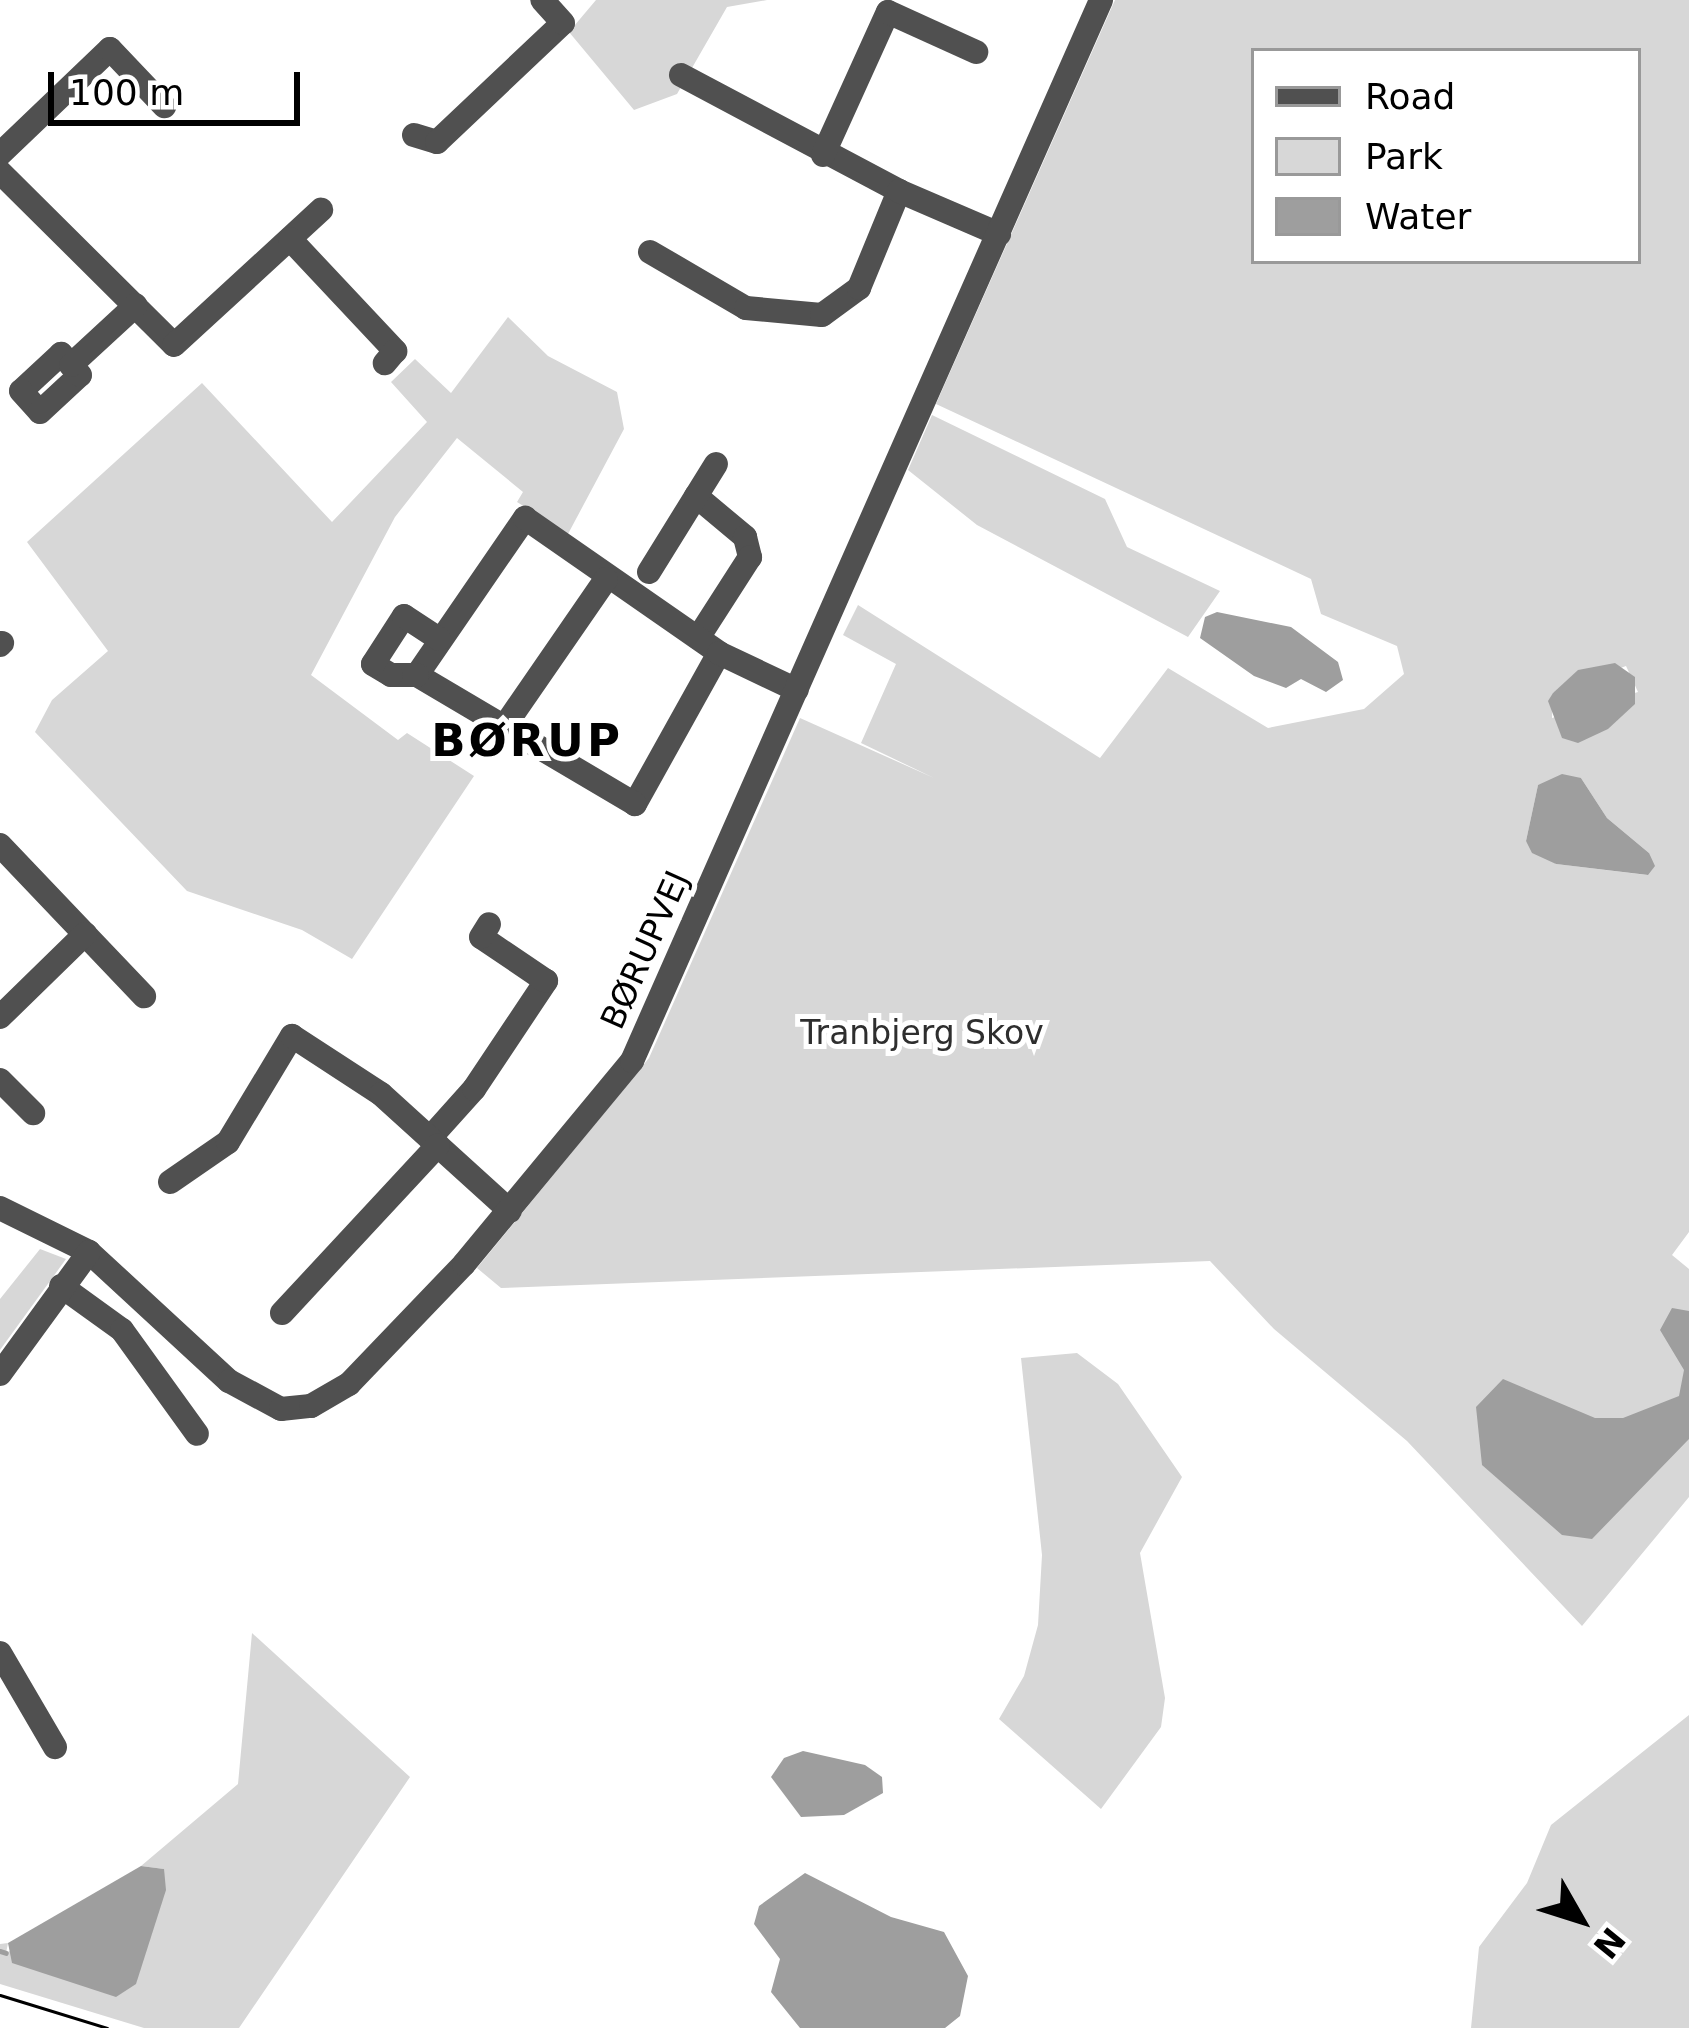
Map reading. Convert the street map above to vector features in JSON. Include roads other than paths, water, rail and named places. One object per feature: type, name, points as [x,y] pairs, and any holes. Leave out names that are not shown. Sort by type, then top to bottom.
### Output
[{"type":"street","points":[[414,135],[437,142],[563,23],[542,0]]},
{"type":"street","name":"BØRUPVEJ","points":[[0,1208],[89,1252],[229,1382],[264,1404],[296,1410],[328,1399],[366,1369],[510,1211],[632,1060],[1101,0]]},
{"type":"street","points":[[823,155],[888,12],[976,52]]},
{"type":"street","points":[[0,154],[110,49],[164,106]]},
{"type":"street","points":[[681,75],[823,155],[999,234]]},
{"type":"street","points":[[0,172],[174,344],[321,210]]},
{"type":"street","points":[[650,252],[746,308],[822,316],[859,288],[899,191]]},
{"type":"street","points":[[290,239],[394,351],[385,363]]},
{"type":"street","points":[[71,365],[136,305]]},
{"type":"street","points":[[649,572],[716,464]]},
{"type":"street","points":[[440,639],[404,616],[373,664],[391,675],[417,675],[635,804],[750,557],[746,537],[696,496]]},
{"type":"street","points":[[417,675],[525,518],[708,646],[797,691]]},
{"type":"street","points":[[506,724],[606,579]]},
{"type":"street","points":[[0,845],[144,996]]},
{"type":"street","points":[[282,1313],[434,1142],[546,981],[481,937],[489,924]]},
{"type":"street","points":[[0,1017],[85,934]]},
{"type":"street","points":[[170,1181],[227,1142],[292,1036],[381,1094],[510,1211]]},
{"type":"street","points":[[0,1080],[33,1113]]},
{"type":"street","points":[[0,1374],[89,1252]]},
{"type":"street","points":[[61,1286],[122,1330],[196,1433]]},
{"type":"street","points":[[0,1653],[55,1747]]},
{"type":"water","points":[[1217,612],[1291,627],[1338,662],[1343,680],[1326,692],[1301,679],[1286,688],[1254,676],[1200,638],[1205,617]]},
{"type":"water","points":[[1615,663],[1635,677],[1635,704],[1608,729],[1578,743],[1562,738],[1548,701],[1553,693],[1578,670]]},
{"type":"water","points":[[1562,774],[1581,778],[1607,818],[1649,853],[1655,866],[1648,875],[1556,864],[1532,853],[1526,841],[1538,785]]},
{"type":"water","points":[[1672,1308],[1689,1311],[1689,1439],[1592,1539],[1562,1535],[1482,1465],[1476,1407],[1503,1379],[1595,1418],[1623,1418],[1679,1396],[1684,1370],[1660,1330]]},
{"type":"water","points":[[803,1751],[865,1765],[882,1777],[883,1793],[844,1815],[801,1817],[771,1777],[784,1758]]},
{"type":"water","points":[[141,1866],[164,1869],[166,1890],[136,1984],[116,1997],[12,1963],[8,1943]]},
{"type":"water","points":[[805,1873],[891,1917],[944,1932],[968,1976],[960,2016],[945,2028],[800,2028],[771,1992],[780,1959],[754,1924],[759,1906]]},
{"type":"waterway","points":[[0,1951],[6,1953]]},
{"type":"tram line","points":[[0,1995],[107,2028]]},
{"type":"district","name":"BØRUP","points":[[527,741]]},
{"type":"park label","name":"Tranbjerg Skov","points":[[922,1033]]}]
